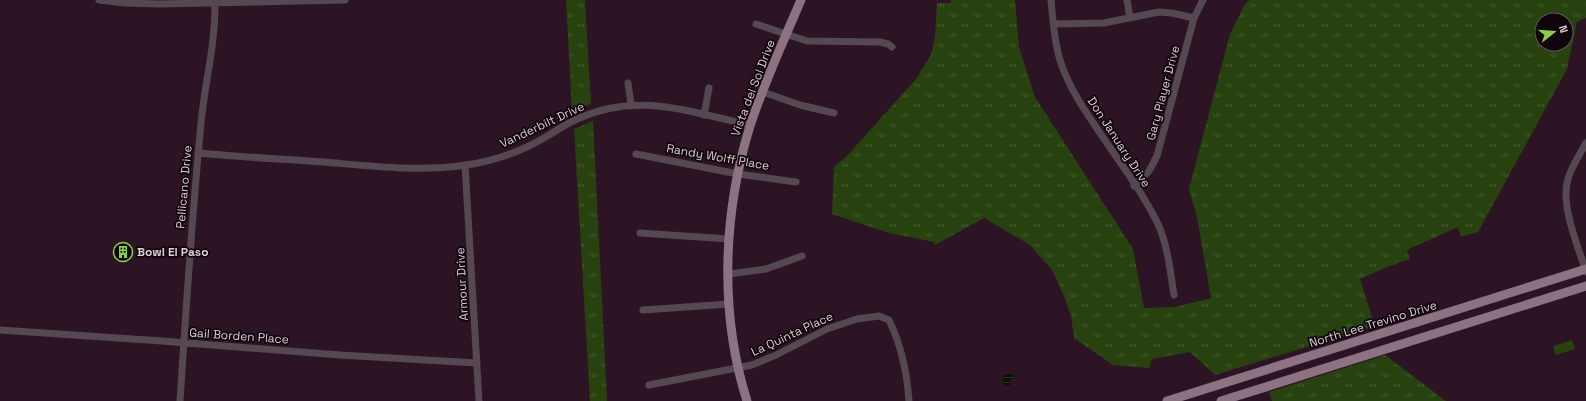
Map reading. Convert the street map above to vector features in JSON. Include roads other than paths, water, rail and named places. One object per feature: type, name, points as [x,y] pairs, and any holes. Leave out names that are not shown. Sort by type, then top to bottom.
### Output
[{"type":"main road","name":"Vista del Sol Drive","points":[[747,401],[739,367],[729,304],[729,238],[738,174],[750,125],[801,0]]},
{"type":"main road","name":"North Lee Trevino Drive","points":[[1167,401],[1586,270]]},
{"type":"main road","points":[[1221,401],[1586,286]]},
{"type":"street","points":[[99,0],[129,3],[345,0]]},
{"type":"street","name":"Don January Drive","points":[[1052,0],[1060,60],[1068,81],[1079,102],[1158,224],[1163,236],[1174,295]]},
{"type":"street","points":[[1127,0],[1130,18]]},
{"type":"street","name":"Gary Player Drive","points":[[1134,186],[1148,171],[1157,156],[1194,18],[1203,0]]},
{"type":"street","name":"Pellicano Drive","points":[[180,401],[183,342],[198,153],[205,84],[213,48],[215,1]]},
{"type":"street","points":[[1054,24],[1104,23],[1159,12],[1172,13],[1194,18]]},
{"type":"street","points":[[756,24],[787,33],[807,41],[880,42],[888,44],[892,47]]},
{"type":"street","points":[[628,83],[632,104]]},
{"type":"street","points":[[704,115],[709,88]]},
{"type":"street","points":[[763,92],[800,105],[834,113]]},
{"type":"street","name":"Vanderbilt Drive","points":[[198,153],[410,168],[442,168],[465,165],[515,152],[585,116],[607,109],[632,104],[666,106],[750,125]]},
{"type":"street","points":[[1586,143],[1568,178],[1565,200],[1567,211],[1586,270]]},
{"type":"street","name":"Randy Wolff Place","points":[[636,154],[738,174],[796,182]]},
{"type":"street","name":"Armour Drive","points":[[465,165],[471,245],[479,401]]},
{"type":"street","points":[[640,233],[729,238]]},
{"type":"street","points":[[729,274],[766,269],[802,256]]},
{"type":"street","points":[[643,310],[729,304]]},
{"type":"street","name":"La Quinta Place","points":[[649,385],[752,365],[764,361],[835,326],[856,319],[873,316],[882,317],[889,320],[902,352],[907,378],[909,401]]},
{"type":"street","name":"Gail Borden Place","points":[[0,330],[183,342],[340,355],[477,363]]},
{"type":"place","name":"Bowl El Paso","points":[[123,252]]}]
